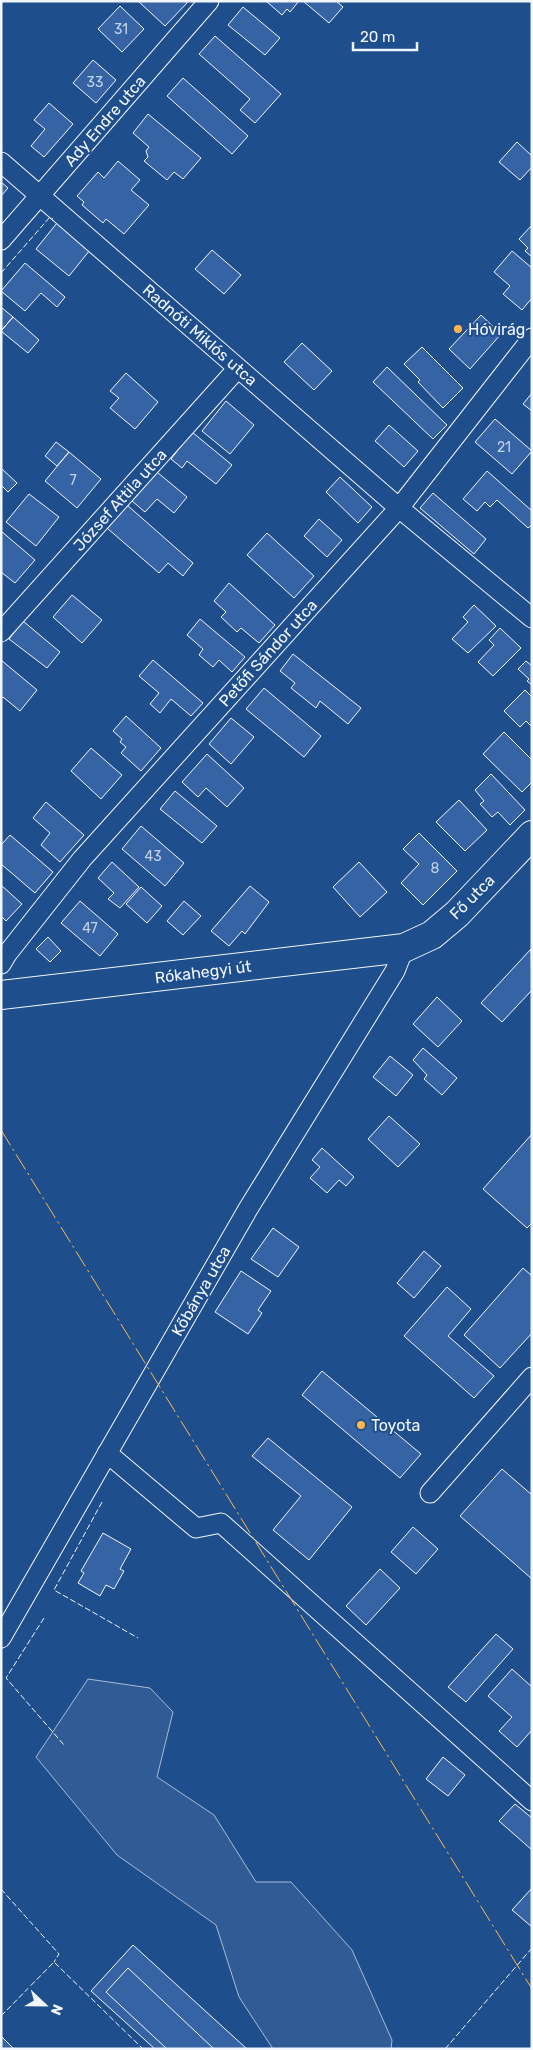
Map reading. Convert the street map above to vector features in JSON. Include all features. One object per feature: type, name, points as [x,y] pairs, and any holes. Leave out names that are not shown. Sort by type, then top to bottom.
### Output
[{"type":"street","name":"Ady Endre utca","points":[[1,240],[209,1]]},
{"type":"street","name":"Radnóti Miklós utca","points":[[1,162],[399,508],[532,618]]},
{"type":"street","name":"Petőfi Sándor utca","points":[[1,964],[6,954],[82,859],[399,508],[532,338]]},
{"type":"street","name":"József Attila utca","points":[[1,632],[238,368]]},
{"type":"street","name":"Fő utca","points":[[404,948],[432,935],[458,914],[531,838]]},
{"type":"street","name":"Rókahegyi út","points":[[1,995],[404,948]]},
{"type":"street","name":"Kőbánya utca","points":[[1,1638],[248,1209],[395,971],[404,948]]},
{"type":"street","points":[[430,1493],[532,1377]]},
{"type":"street","points":[[107,1453],[196,1528],[221,1522],[532,1801]]},
{"type":"shaded area","points":[[88,1679],[150,1688],[173,1712],[157,1777],[214,1815],[256,1882],[291,1882],[352,1950],[392,2040],[391,2049],[273,2049],[239,1997],[216,1925],[117,1855],[36,1757]]},
{"type":"building","points":[[138,1],[186,1],[187,3],[165,26]]},
{"type":"building","points":[[266,1],[299,1],[290,12],[287,9],[282,15]]},
{"type":"building","points":[[303,1],[336,1],[343,7],[329,23]]},
{"type":"building","points":[[120,6],[144,29],[122,52],[98,29]]},
{"type":"building","points":[[243,7],[280,38],[265,55],[228,25]]},
{"type":"building","points":[[215,36],[281,94],[255,123],[240,110],[250,99],[199,54]]},
{"type":"building","points":[[93,60],[116,80],[96,103],[73,83]]},
{"type":"building","points":[[183,78],[248,136],[232,154],[167,96]]},
{"type":"building","points":[[49,103],[73,124],[44,157],[31,146],[45,129],[34,120]]},
{"type":"building","points":[[148,114],[201,158],[183,179],[174,172],[167,180],[144,161],[148,157],[146,151],[149,147],[133,133]]},
{"type":"building","points":[[517,142],[532,156],[532,167],[520,180],[499,162]]},
{"type":"building","points":[[118,161],[140,180],[131,190],[149,205],[124,234],[106,219],[103,223],[82,205],[84,202],[77,196],[98,172],[104,178]]},
{"type":"building","points":[[1,182],[8,188],[1,196]]},
{"type":"building","points":[[57,223],[90,250],[69,276],[36,249]]},
{"type":"building","points":[[532,225],[532,257],[525,251],[528,248],[519,239]]},
{"type":"building","points":[[212,250],[241,275],[224,294],[195,269]]},
{"type":"building","points":[[512,251],[532,268],[532,298],[522,310],[503,294],[510,286],[494,272]]},
{"type":"building","points":[[25,263],[65,297],[57,307],[41,293],[25,311],[1,291]]},
{"type":"building","points":[[1,307],[13,317],[1,331]]},
{"type":"building","points":[[481,315],[501,334],[470,369],[449,349]]},
{"type":"building","points":[[13,317],[39,340],[28,353],[1,331]]},
{"type":"building","points":[[302,343],[332,371],[314,390],[284,362]]},
{"type":"building","points":[[422,347],[463,388],[443,408],[404,364]]},
{"type":"building","points":[[387,367],[447,425],[433,439],[373,382]]},
{"type":"building","points":[[126,373],[158,402],[135,429],[110,408],[119,398],[110,391]]},
{"type":"building","points":[[532,393],[532,411],[523,404]]},
{"type":"building","points":[[226,401],[254,425],[230,454],[202,431]]},
{"type":"building","points":[[495,419],[532,451],[512,474],[475,442]]},
{"type":"building","points":[[389,425],[418,451],[404,467],[375,441]]},
{"type":"building","points":[[192,432],[232,465],[216,484],[187,461],[182,468],[171,459]]},
{"type":"building","points":[[56,442],[69,452],[57,466],[45,456]]},
{"type":"building","points":[[69,452],[101,479],[77,508],[45,481]]},
{"type":"building","points":[[1,468],[17,483],[8,492],[1,485]]},
{"type":"building","points":[[487,471],[532,511],[532,525],[528,528],[497,500],[490,507],[485,502],[477,511],[463,499]]},
{"type":"building","points":[[157,472],[187,497],[174,513],[157,499],[145,512],[132,501]]},
{"type":"building","points":[[340,477],[372,507],[358,523],[326,492]]},
{"type":"building","points":[[433,493],[486,539],[474,554],[420,508]]},
{"type":"building","points":[[29,494],[59,517],[36,546],[6,522]]},
{"type":"building","points":[[127,505],[193,563],[183,576],[168,563],[159,573],[107,528]]},
{"type":"building","points":[[319,519],[342,540],[327,557],[304,536]]},
{"type":"building","points":[[1,531],[35,560],[15,583],[1,572]]},
{"type":"building","points":[[267,533],[314,576],[294,598],[247,555]]},
{"type":"building","points":[[229,583],[275,625],[259,643],[241,628],[237,632],[221,617],[226,612],[214,601]]},
{"type":"building","points":[[72,595],[102,620],[82,643],[53,617]]},
{"type":"building","points":[[474,605],[496,626],[468,653],[452,639],[468,622],[463,617]]},
{"type":"building","points":[[200,619],[245,657],[232,672],[219,660],[213,667],[199,655],[203,649],[187,635]]},
{"type":"building","points":[[23,621],[60,652],[47,668],[9,639]]},
{"type":"building","points":[[500,628],[521,648],[493,676],[478,662],[494,645],[489,640]]},
{"type":"building","points":[[293,654],[361,708],[348,724],[320,701],[316,708],[291,688],[295,683],[280,671]]},
{"type":"building","points":[[1,660],[37,690],[20,711],[3,697],[1,699]]},
{"type":"building","points":[[153,660],[203,703],[191,716],[171,699],[160,713],[150,704],[159,693],[139,676]]},
{"type":"building","points":[[526,661],[532,666],[532,685],[527,681],[529,679],[518,669]]},
{"type":"building","points":[[264,688],[321,736],[304,757],[246,709]]},
{"type":"building","points":[[525,690],[532,697],[532,727],[526,721],[520,727],[504,711]]},
{"type":"building","points":[[126,716],[161,748],[141,771],[121,753],[126,747],[120,742],[122,739],[113,731]]},
{"type":"building","points":[[231,718],[254,737],[231,764],[209,744]]},
{"type":"building","points":[[504,732],[532,760],[532,782],[522,792],[483,754]]},
{"type":"building","points":[[91,748],[122,775],[101,799],[71,771]]},
{"type":"building","points":[[207,754],[244,788],[227,807],[206,788],[198,797],[182,782]]},
{"type":"building","points":[[491,774],[525,810],[510,825],[498,812],[492,817],[480,804],[484,801],[475,790]]},
{"type":"building","points":[[175,791],[217,826],[202,843],[160,809]]},
{"type":"building","points":[[459,800],[487,830],[465,851],[436,822]]},
{"type":"building","points":[[46,802],[84,835],[60,862],[41,845],[50,833],[33,818]]},
{"type":"building","points":[[141,826],[184,863],[165,886],[122,849]]},
{"type":"building","points":[[419,833],[457,871],[423,905],[401,883],[419,864],[403,849]]},
{"type":"building","points":[[10,835],[53,872],[35,893],[1,864],[1,845]]},
{"type":"building","points":[[112,862],[139,887],[120,908],[108,899],[114,893],[98,878]]},
{"type":"building","points":[[359,862],[387,892],[360,917],[333,887]]},
{"type":"building","points":[[1,885],[22,904],[6,921],[1,916]]},
{"type":"building","points":[[250,886],[269,902],[245,934],[242,931],[229,946],[211,931]]},
{"type":"building","points":[[141,887],[162,906],[147,923],[126,904]]},
{"type":"building","points":[[80,901],[118,934],[100,956],[61,923]]},
{"type":"building","points":[[184,901],[201,916],[183,935],[167,921]]},
{"type":"building","points":[[48,937],[61,951],[50,962],[36,949]]},
{"type":"building","points":[[531,949],[532,990],[502,1022],[481,1003]]},
{"type":"building","points":[[437,997],[462,1021],[438,1047],[413,1024]]},
{"type":"building","points":[[423,1048],[457,1078],[442,1095],[424,1079],[427,1075],[413,1060]]},
{"type":"building","points":[[390,1056],[413,1075],[396,1096],[373,1077]]},
{"type":"building","points":[[389,1116],[420,1144],[398,1167],[368,1139]]},
{"type":"building","points":[[532,1134],[532,1223],[527,1228],[483,1189]]},
{"type":"building","points":[[322,1148],[354,1177],[346,1186],[339,1180],[327,1193],[310,1178],[320,1167],[312,1160]]},
{"type":"building","points":[[273,1228],[299,1247],[278,1277],[251,1259]]},
{"type":"building","points":[[424,1251],[441,1266],[414,1298],[397,1283]]},
{"type":"building","points":[[523,1268],[532,1276],[532,1333],[500,1368],[464,1335]]},
{"type":"building","points":[[241,1271],[271,1291],[258,1310],[262,1313],[248,1334],[215,1312]]},
{"type":"building","points":[[447,1287],[471,1309],[448,1336],[494,1376],[474,1398],[404,1336]]},
{"type":"building","name":"Toyota","points":[[322,1371],[421,1454],[400,1478],[302,1395]]},
{"type":"building","points":[[268,1438],[352,1507],[309,1560],[273,1530],[301,1496],[252,1456]]},
{"type":"building","points":[[502,1469],[532,1495],[532,1579],[460,1516]]},
{"type":"building","points":[[413,1527],[438,1549],[416,1574],[391,1552]]},
{"type":"building","points":[[103,1533],[131,1549],[120,1569],[124,1571],[114,1589],[106,1585],[100,1596],[78,1583],[84,1573],[81,1571]]},
{"type":"building","points":[[380,1569],[400,1588],[366,1625],[346,1606]]},
{"type":"building","points":[[496,1634],[513,1649],[466,1702],[448,1687]]},
{"type":"building","points":[[512,1669],[532,1687],[532,1730],[517,1747],[499,1731],[512,1717],[488,1696]]},
{"type":"building","points":[[443,1757],[465,1775],[448,1796],[426,1779]]},
{"type":"building","points":[[515,1804],[532,1818],[532,1850],[499,1821]]},
{"type":"building","points":[[532,1888],[532,1927],[512,1910]]},
{"type":"building","points":[[133,1945],[247,2049],[155,2049],[91,1991]]},
{"type":"building","points":[[128,1968],[214,2049],[167,2049],[106,1992]]},
{"type":"building","points":[[1,2036],[14,2049],[1,2049]]},
{"type":"fence","points":[[1,273],[50,217],[53,219]]},
{"type":"fence","points":[[102,1502],[54,1590],[138,1638]]},
{"type":"fence","points":[[44,1618],[6,1678],[64,1745]]},
{"type":"fence","points":[[1,1889],[59,1954],[54,1962]]},
{"type":"fence","points":[[445,2049],[532,1948]]},
{"type":"fence","points":[[1,2016],[54,1962],[143,2049]]},
{"type":"power","points":[[1,1130],[532,1989]]},
{"type":"place","name":"Hóvirág","points":[[458,329]]},
{"type":"place","name":"Toyota","points":[[361,1425]]}]
